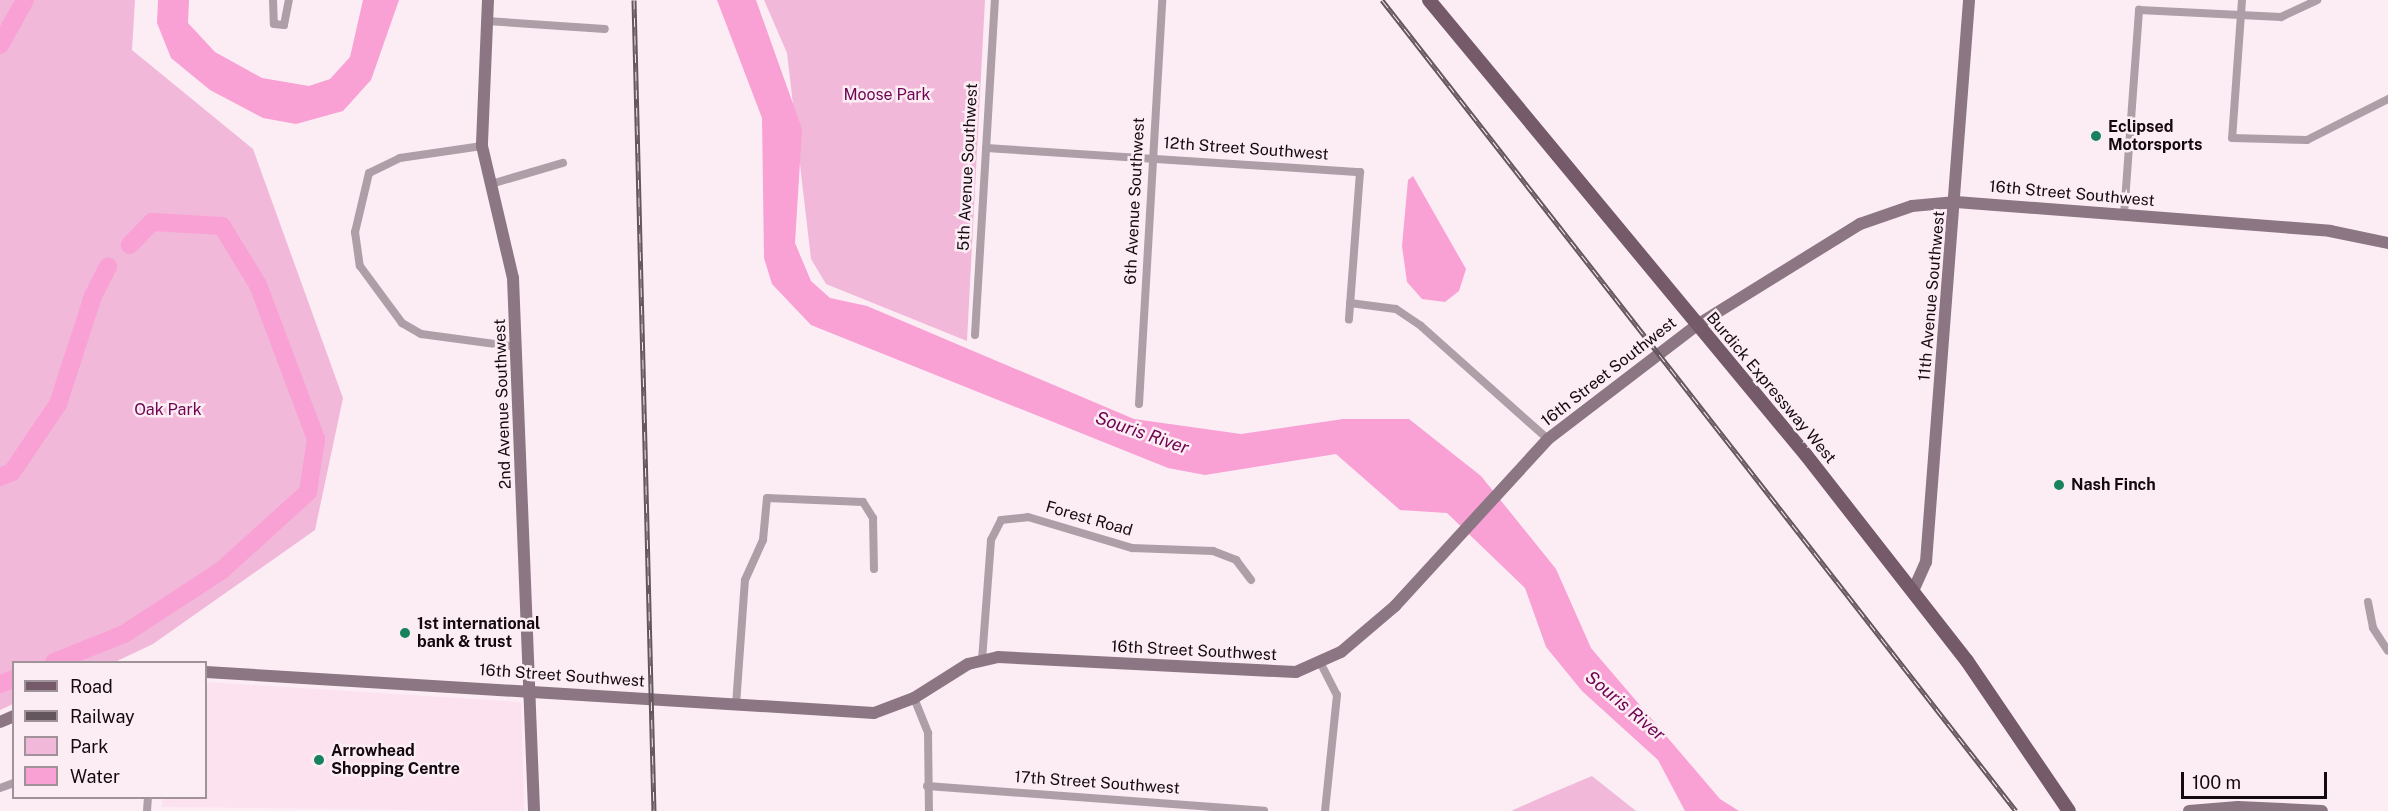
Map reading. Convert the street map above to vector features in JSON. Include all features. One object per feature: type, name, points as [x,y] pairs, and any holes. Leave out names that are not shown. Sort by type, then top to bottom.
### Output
[{"type":"main road","name":"2nd Avenue Southwest","points":[[488,0],[482,146],[513,278],[534,811]]},
{"type":"main road","name":"Burdick Expressway West","points":[[1429,0],[1913,591],[1986,687],[2069,811]]},
{"type":"main road","name":"11th Avenue Southwest","points":[[1913,591],[1926,562],[1956,202],[1969,0]]},
{"type":"main road","name":"16th Street Southwest","points":[[982,660],[1018,656],[1257,673],[1296,672],[1321,664],[1395,606],[1502,486],[1548,439],[1697,326],[1860,224],[1912,206],[1956,202],[2330,231],[2388,243]]},
{"type":"main road","points":[[914,698],[951,672],[982,660]]},
{"type":"main road","name":"16th Street Southwest","points":[[207,672],[530,690],[874,713],[914,698]]},
{"type":"main road","points":[[2189,811],[2238,807],[2322,811]]},
{"type":"street","points":[[273,0],[274,24],[284,25],[289,0]]},
{"type":"street","name":"5th Avenue Southwest","points":[[975,335],[995,0]]},
{"type":"street","name":"6th Avenue Southwest","points":[[1139,404],[1162,0]]},
{"type":"street","points":[[2242,0],[2232,138],[2307,140],[2388,99]]},
{"type":"street","points":[[2124,215],[2139,10],[2281,17],[2317,0]]},
{"type":"street","points":[[487,21],[605,29]]},
{"type":"street","points":[[482,146],[400,158],[369,173],[355,232],[360,266],[402,323],[421,334],[517,347]]},
{"type":"street","name":"12th Street Southwest","points":[[986,148],[1360,172],[1350,303]]},
{"type":"street","points":[[491,184],[563,163]]},
{"type":"street","points":[[1349,320],[1350,303],[1396,309],[1413,320],[1548,439]]},
{"type":"street","points":[[736,705],[745,580],[763,540],[767,498],[863,502],[870,508],[874,569]]},
{"type":"street","name":"Forest Road","points":[[982,660],[991,540],[1001,520],[1028,517],[1132,548],[1213,551],[1236,560],[1251,580]]},
{"type":"street","points":[[2368,602],[2373,628],[2388,651]]},
{"type":"street","points":[[1321,664],[1337,695],[1326,811]]},
{"type":"street","points":[[914,698],[928,733],[929,811]]},
{"type":"street","name":"17th Street Southwest","points":[[927,786],[1264,811]]},
{"type":"shaded area","points":[[207,682],[521,702],[524,811],[162,807],[162,799],[207,799]]},
{"type":"green space","name":"Oak Park","points":[[0,0],[135,0],[132,50],[253,149],[343,398],[315,530],[153,644],[117,661],[12,661],[12,704],[0,710]]},
{"type":"green space","name":"Moose Park","points":[[764,0],[985,0],[967,341],[826,284],[811,259],[787,53]]},
{"type":"green space","points":[[1592,776],[1636,811],[1511,811],[1547,795]]},
{"type":"water","points":[[158,0],[189,0],[188,23],[215,52],[262,78],[309,86],[330,79],[350,57],[363,0],[399,0],[371,80],[343,111],[296,124],[263,118],[210,90],[171,58],[157,23]]},
{"type":"water","name":"Souris River","points":[[717,0],[756,0],[802,129],[795,243],[811,281],[830,298],[867,306],[1134,419],[1241,434],[1343,419],[1409,419],[1481,476],[1556,569],[1591,648],[1720,799],[1739,811],[1685,811],[1658,760],[1582,691],[1546,647],[1525,588],[1447,513],[1400,510],[1336,454],[1205,475],[1168,468],[811,325],[772,284],[764,258],[762,118]]},
{"type":"water","points":[[1413,176],[1466,269],[1459,291],[1445,302],[1422,299],[1407,282],[1402,246],[1408,180]]},
{"type":"waterway","points":[[0,45],[25,0]]},
{"type":"waterway","points":[[56,661],[124,634],[222,570],[308,492],[316,439],[258,285],[222,226],[152,222],[130,245]]},
{"type":"waterway","points":[[0,477],[12,472],[58,404],[93,296],[108,267]]},
{"type":"waterway","points":[[0,684],[12,680]]},
{"type":"railway","points":[[634,0],[654,811]]},
{"type":"railway","points":[[1382,0],[2016,811]]},
{"type":"place","name":"Eclipsed Motorsports","points":[[2096,136]]},
{"type":"place","name":"Nash Finch","points":[[2059,485]]},
{"type":"place","name":"1st international bank & trust","points":[[405,633]]},
{"type":"place","name":"Arrowhead Shopping Centre","points":[[319,760]]}]
